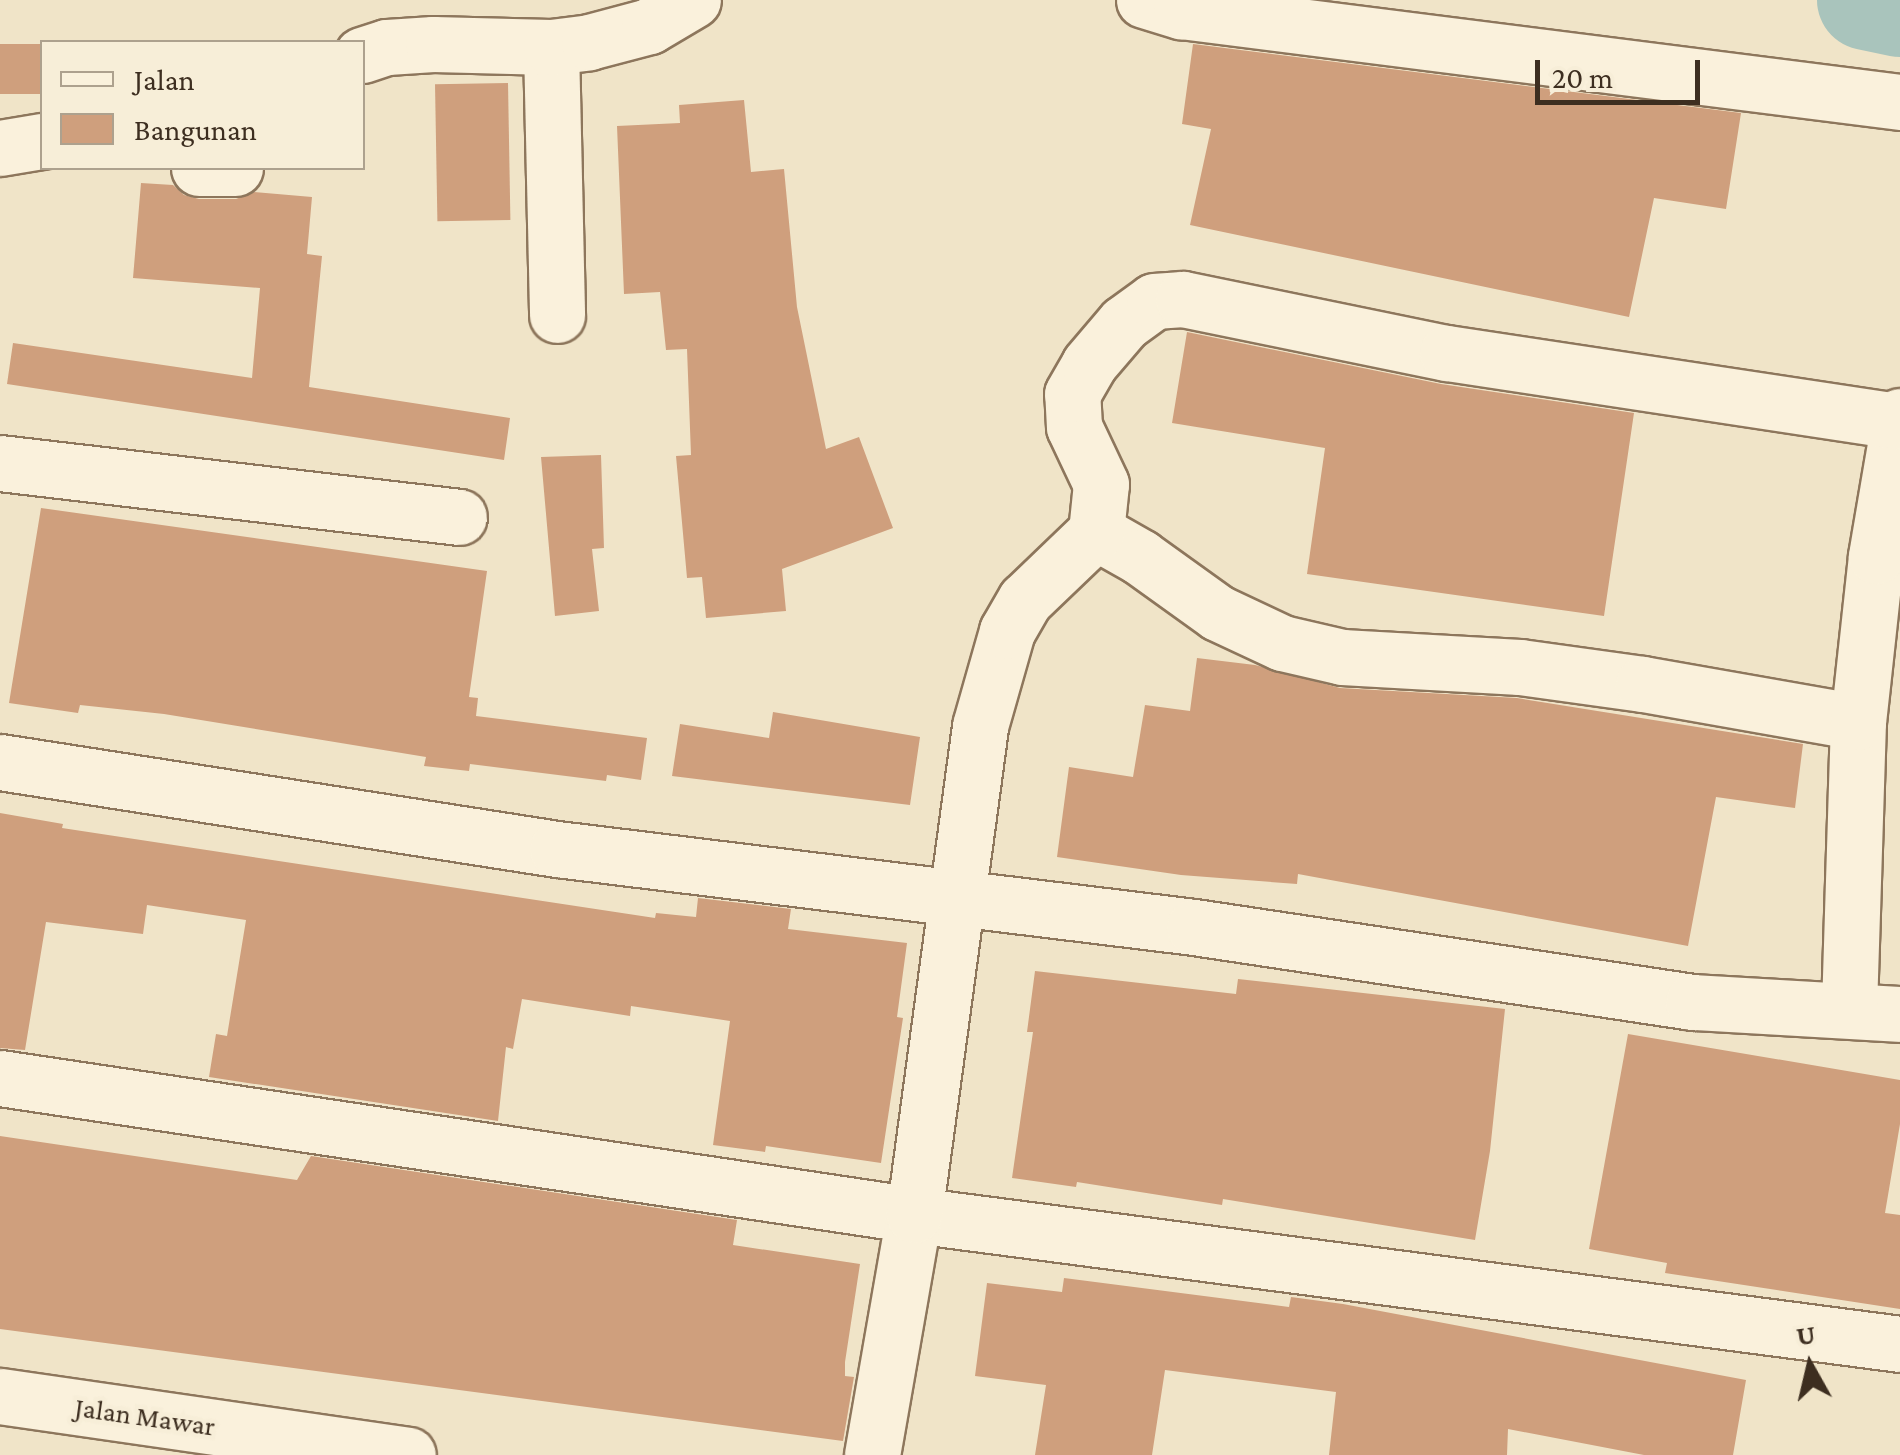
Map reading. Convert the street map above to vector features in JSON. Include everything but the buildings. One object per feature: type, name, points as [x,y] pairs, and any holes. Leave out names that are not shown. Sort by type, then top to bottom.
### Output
[{"type":"street","points":[[365,54],[387,47],[432,44],[551,47],[634,30],[693,0]]},
{"type":"street","points":[[1144,0],[1181,11],[1900,102]]},
{"type":"street","points":[[551,47],[557,316]]},
{"type":"street","points":[[0,148],[40,141]]},
{"type":"street","points":[[0,762],[557,849],[958,897],[1693,1002],[1874,1011],[1858,722],[1876,556],[1899,419],[1447,353],[1168,299],[1145,306],[1124,323],[1088,364],[1072,394],[1074,427],[1101,484],[1096,532],[1025,600],[1008,631],[980,726],[958,897],[914,1215],[872,1455]]},
{"type":"street","points":[[0,463],[458,517]]},
{"type":"street","points":[[1096,532],[1140,556],[1218,613],[1282,643],[1342,657],[1520,667],[1858,722]]},
{"type":"street","points":[[0,1078],[914,1215],[1900,1344]]},
{"type":"street","name":"Jalan Mawar","points":[[0,1396],[408,1455]]},
{"type":"waterway","points":[[1867,0],[1900,7]]}]
